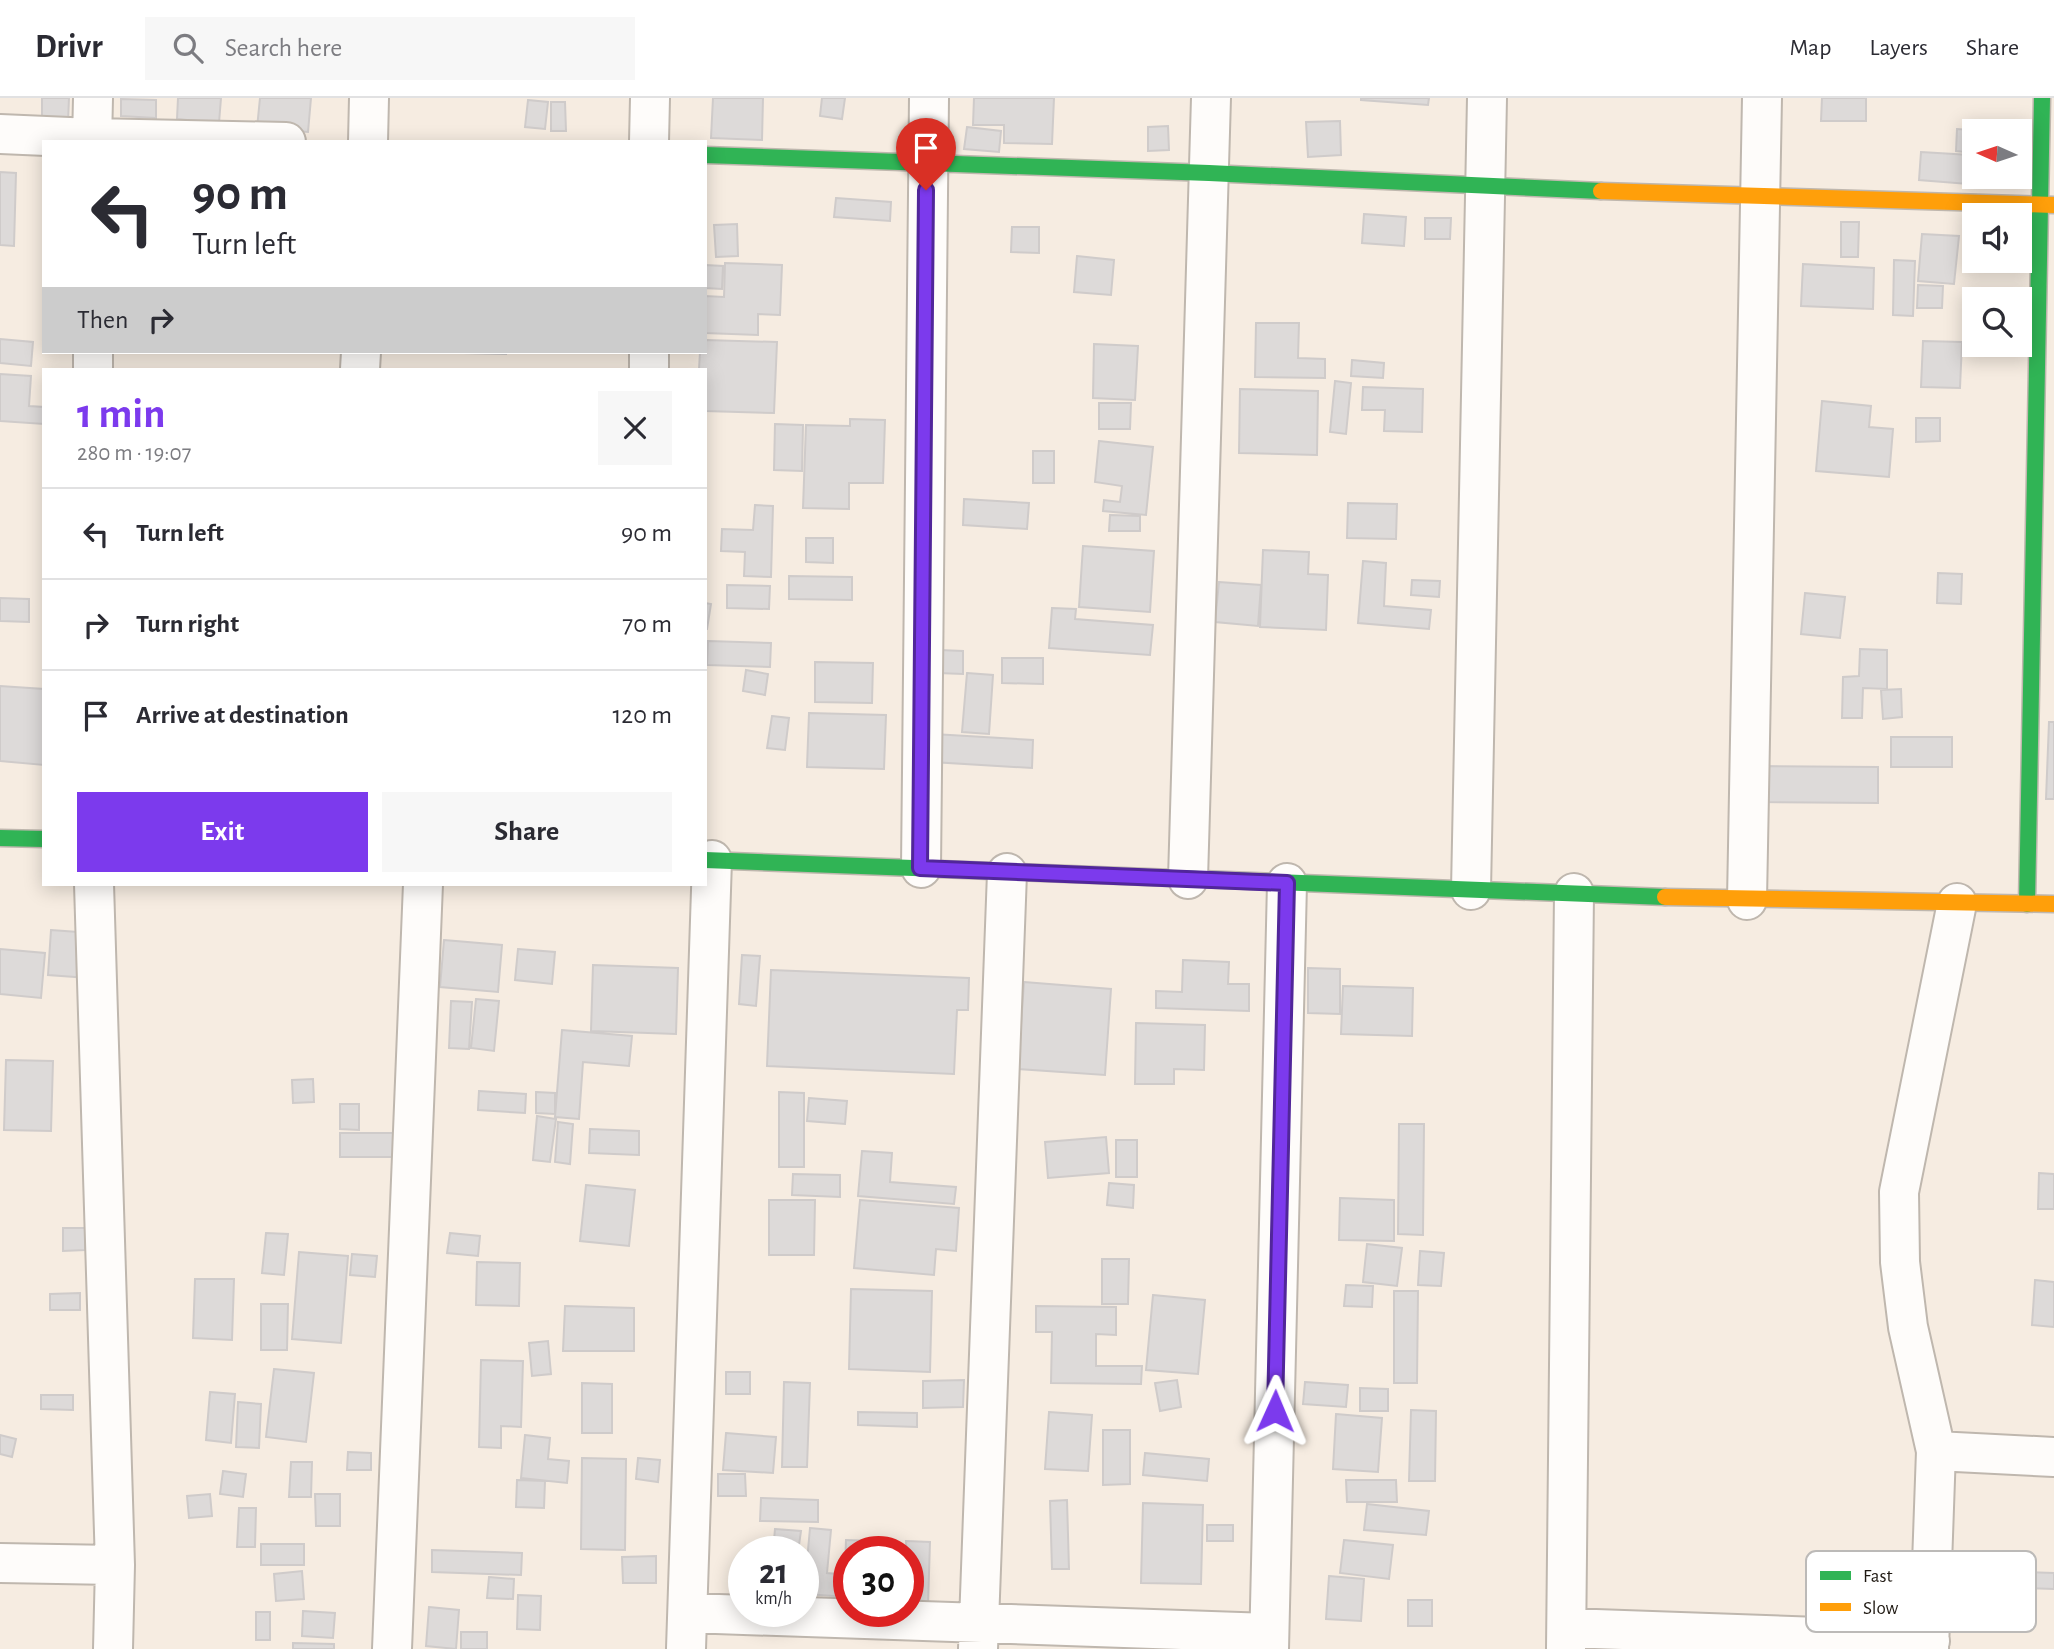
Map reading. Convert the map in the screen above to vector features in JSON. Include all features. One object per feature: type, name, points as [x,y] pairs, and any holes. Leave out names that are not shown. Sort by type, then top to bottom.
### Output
[{"type":"street","points":[[0,134],[92,140],[93,98]]},
{"type":"street","points":[[368,140],[369,98]]},
{"type":"street","points":[[649,140],[650,98]]},
{"type":"street","points":[[920,868],[929,98]]},
{"type":"street","points":[[1188,879],[1211,98]]},
{"type":"street","points":[[1471,890],[1487,98]]},
{"type":"street","points":[[1747,900],[1762,98]]},
{"type":"street","points":[[2027,904],[2047,204],[2042,98]]},
{"type":"street","points":[[707,155],[1209,173],[1485,187],[2047,204]]},
{"type":"street","points":[[0,838],[42,839]]},
{"type":"street","points":[[1287,883],[1269,1641],[687,1631],[709,860],[1747,900],[2054,904]]},
{"type":"street","points":[[978,1635],[1007,873]]},
{"type":"street","points":[[94,886],[115,1565],[113,1649]]},
{"type":"street","points":[[392,1649],[423,886]]},
{"type":"street","points":[[1574,893],[1567,1639],[1930,1645]]},
{"type":"street","points":[[1933,1551],[1936,1451],[1908,1327],[1900,1262],[1899,1192],[1957,903]]},
{"type":"street","points":[[1936,1451],[2054,1457]]},
{"type":"street","points":[[0,1563],[115,1565]]},
{"type":"building","points":[[42,98],[69,98],[68,122],[42,121]]},
{"type":"building","points":[[178,98],[221,98],[219,123],[177,119]]},
{"type":"building","points":[[260,98],[311,98],[308,132],[257,128]]},
{"type":"building","points":[[713,98],[763,98],[762,140],[711,138]]},
{"type":"building","points":[[822,98],[845,98],[842,119],[820,116]]},
{"type":"building","points":[[974,98],[1054,98],[1052,144],[1004,143],[1004,125],[973,125]]},
{"type":"building","points":[[1361,98],[1429,98],[1428,105]]},
{"type":"building","points":[[1822,98],[1866,98],[1866,121],[1821,121]]},
{"type":"building","points":[[121,99],[156,100],[156,118],[121,116]]},
{"type":"building","points":[[528,100],[548,102],[545,129],[525,127]]},
{"type":"building","points":[[551,102],[565,102],[566,131],[551,131]]},
{"type":"building","points":[[1340,121],[1341,155],[1308,157],[1306,122]]},
{"type":"building","points":[[1168,126],[1169,150],[1148,151],[1148,127]]},
{"type":"building","points":[[967,127],[1001,131],[999,152],[964,149]]},
{"type":"building","points":[[1957,129],[1962,129],[1962,152],[1956,151]]},
{"type":"building","points":[[1921,152],[1962,155],[1962,184],[1919,180]]},
{"type":"building","points":[[0,172],[16,173],[14,246],[0,245]]},
{"type":"building","points":[[836,198],[891,202],[890,221],[834,217]]},
{"type":"building","points":[[1364,214],[1406,217],[1404,246],[1362,243]]},
{"type":"building","points":[[1425,218],[1451,218],[1450,239],[1425,239]]},
{"type":"building","points":[[1841,222],[1859,222],[1858,257],[1841,257]]},
{"type":"building","points":[[737,224],[738,256],[716,257],[714,225]]},
{"type":"building","points":[[1012,227],[1039,227],[1039,253],[1011,252]]},
{"type":"building","points":[[1922,234],[1959,236],[1954,284],[1918,281]]},
{"type":"building","points":[[1077,256],[1114,260],[1111,295],[1074,292]]},
{"type":"building","points":[[1894,260],[1915,261],[1913,316],[1893,315]]},
{"type":"building","points":[[725,263],[782,265],[780,315],[758,314],[758,335],[707,333],[707,296],[724,297]]},
{"type":"building","points":[[1803,264],[1874,268],[1873,309],[1801,306]]},
{"type":"building","points":[[707,265],[723,266],[722,289],[707,288]]},
{"type":"building","points":[[1918,285],[1943,286],[1942,308],[1917,308]]},
{"type":"building","points":[[1256,323],[1299,323],[1298,358],[1325,359],[1325,378],[1255,377]]},
{"type":"building","points":[[0,339],[33,342],[31,366],[0,363]]},
{"type":"building","points":[[707,340],[777,342],[774,413],[707,411],[707,368],[699,368],[700,354],[707,354]]},
{"type":"building","points":[[1923,341],[1962,342],[1960,388],[1921,387]]},
{"type":"building","points":[[1094,344],[1138,346],[1135,400],[1093,398]]},
{"type":"building","points":[[1352,360],[1384,363],[1383,378],[1351,376]]},
{"type":"building","points":[[0,374],[31,376],[29,406],[42,407],[42,424],[0,421]]},
{"type":"building","points":[[1335,381],[1351,383],[1346,434],[1330,432]]},
{"type":"building","points":[[1363,387],[1423,389],[1422,432],[1384,431],[1385,410],[1362,410]]},
{"type":"building","points":[[1240,389],[1318,391],[1317,455],[1239,453]]},
{"type":"building","points":[[1822,401],[1871,406],[1869,427],[1893,429],[1889,477],[1816,471]]},
{"type":"building","points":[[1099,403],[1131,403],[1130,429],[1099,429]]},
{"type":"building","points":[[1916,418],[1940,418],[1940,441],[1916,442]]},
{"type":"building","points":[[850,419],[885,420],[883,483],[849,483],[849,509],[803,508],[806,425],[850,426]]},
{"type":"building","points":[[775,424],[803,425],[802,471],[774,470]]},
{"type":"building","points":[[1099,441],[1153,447],[1146,515],[1103,511],[1104,500],[1120,502],[1122,486],[1095,482]]},
{"type":"building","points":[[1033,451],[1054,451],[1054,483],[1033,483]]},
{"type":"building","points":[[964,499],[1029,503],[1027,529],[963,525]]},
{"type":"building","points":[[1348,503],[1397,504],[1396,539],[1347,538]]},
{"type":"building","points":[[755,505],[773,506],[771,577],[744,576],[745,552],[721,551],[722,529],[753,530]]},
{"type":"building","points":[[1110,515],[1140,516],[1140,531],[1109,531]]},
{"type":"building","points":[[806,538],[833,538],[833,563],[806,562]]},
{"type":"building","points":[[1083,546],[1154,551],[1150,612],[1079,607]]},
{"type":"building","points":[[1263,550],[1309,552],[1308,574],[1328,575],[1326,630],[1260,627]]},
{"type":"building","points":[[1363,561],[1386,563],[1384,606],[1431,610],[1429,629],[1358,623]]},
{"type":"building","points":[[1938,573],[1962,574],[1961,604],[1937,603]]},
{"type":"building","points":[[789,576],[852,577],[852,600],[789,599]]},
{"type":"building","points":[[1412,580],[1440,581],[1439,597],[1411,595]]},
{"type":"building","points":[[1219,582],[1261,585],[1258,626],[1215,622]]},
{"type":"building","points":[[727,585],[770,586],[769,609],[727,608]]},
{"type":"building","points":[[1805,593],[1845,597],[1840,638],[1801,634]]},
{"type":"building","points":[[0,598],[29,599],[29,622],[0,621]]},
{"type":"building","points":[[707,603],[711,604],[707,629]]},
{"type":"building","points":[[1052,608],[1076,609],[1075,619],[1153,625],[1150,655],[1049,648]]},
{"type":"building","points":[[708,641],[771,643],[770,667],[707,665]]},
{"type":"building","points":[[1860,649],[1887,650],[1887,689],[1863,688],[1862,718],[1842,718],[1843,677],[1859,676]]},
{"type":"building","points":[[939,650],[963,651],[963,674],[938,673]]},
{"type":"building","points":[[1002,658],[1043,658],[1043,684],[1002,683]]},
{"type":"building","points":[[815,662],[873,663],[872,703],[815,702]]},
{"type":"building","points":[[746,670],[768,674],[765,695],[743,691]]},
{"type":"building","points":[[967,673],[993,675],[989,734],[962,732]]},
{"type":"building","points":[[0,686],[42,689],[42,765],[0,761]]},
{"type":"building","points":[[1901,689],[1902,717],[1883,719],[1881,690]]},
{"type":"building","points":[[809,713],[886,715],[884,769],[807,767]]},
{"type":"building","points":[[772,716],[789,718],[785,750],[767,748]]},
{"type":"building","points":[[2049,722],[2054,722],[2054,799],[2046,799]]},
{"type":"building","points":[[933,734],[1033,740],[1032,768],[932,762]]},
{"type":"building","points":[[1891,737],[1952,737],[1952,767],[1891,767]]},
{"type":"building","points":[[1760,766],[1878,767],[1878,803],[1760,802]]},
{"type":"building","points":[[51,930],[105,934],[102,979],[48,975]]},
{"type":"building","points":[[444,940],[502,945],[498,992],[440,987]]},
{"type":"building","points":[[0,949],[45,953],[41,998],[0,994]]},
{"type":"building","points":[[518,949],[555,952],[552,984],[515,980]]},
{"type":"building","points":[[742,955],[760,956],[756,1006],[739,1004]]},
{"type":"building","points":[[1183,960],[1229,962],[1228,984],[1249,984],[1249,1011],[1156,1008],[1156,991],[1182,992]]},
{"type":"building","points":[[593,965],[678,968],[676,1034],[591,1031]]},
{"type":"building","points":[[1308,968],[1340,969],[1340,1014],[1308,1013]]},
{"type":"building","points":[[771,970],[969,978],[968,1010],[957,1010],[954,1074],[767,1066]]},
{"type":"building","points":[[1024,982],[1111,989],[1105,1075],[1018,1069]]},
{"type":"building","points":[[1343,986],[1413,988],[1412,1036],[1341,1034]]},
{"type":"building","points":[[476,999],[499,1001],[494,1051],[471,1048]]},
{"type":"building","points":[[451,1001],[472,1002],[469,1049],[449,1048]]},
{"type":"building","points":[[1136,1023],[1205,1025],[1204,1070],[1174,1069],[1174,1084],[1135,1084]]},
{"type":"building","points":[[562,1030],[632,1036],[629,1066],[583,1062],[579,1119],[555,1117]]},
{"type":"building","points":[[6,1060],[53,1061],[51,1131],[4,1130]]},
{"type":"building","points":[[313,1079],[314,1102],[293,1103],[292,1080]]},
{"type":"building","points":[[479,1091],[526,1094],[525,1113],[478,1110]]},
{"type":"building","points":[[536,1092],[555,1093],[555,1114],[536,1113]]},
{"type":"building","points":[[779,1092],[804,1093],[804,1167],[779,1167]]},
{"type":"building","points":[[809,1098],[847,1101],[845,1124],[807,1121]]},
{"type":"building","points":[[340,1104],[359,1104],[359,1130],[340,1129]]},
{"type":"building","points":[[537,1116],[556,1119],[550,1162],[533,1160]]},
{"type":"building","points":[[558,1122],[573,1124],[570,1164],[555,1162]]},
{"type":"building","points":[[1399,1124],[1424,1124],[1423,1235],[1398,1234]]},
{"type":"building","points":[[590,1129],[639,1131],[639,1155],[589,1153]]},
{"type":"building","points":[[340,1133],[394,1133],[394,1157],[340,1157]]},
{"type":"building","points":[[1106,1137],[1109,1173],[1048,1178],[1045,1142]]},
{"type":"building","points":[[1116,1140],[1137,1140],[1137,1177],[1116,1177]]},
{"type":"building","points":[[862,1151],[892,1153],[890,1182],[956,1187],[954,1204],[858,1196]]},
{"type":"building","points":[[2039,1173],[2054,1174],[2054,1209],[2038,1209]]},
{"type":"building","points":[[793,1174],[840,1175],[840,1197],[792,1195]]},
{"type":"building","points":[[1109,1183],[1134,1185],[1133,1208],[1107,1205]]},
{"type":"building","points":[[586,1185],[635,1190],[629,1246],[580,1241]]},
{"type":"building","points":[[1340,1198],[1394,1200],[1394,1241],[1339,1240]]},
{"type":"building","points":[[769,1200],[815,1200],[814,1255],[769,1255]]},
{"type":"building","points":[[860,1200],[959,1208],[956,1251],[936,1249],[934,1275],[854,1268]]},
{"type":"building","points":[[63,1228],[85,1228],[85,1250],[63,1251]]},
{"type":"building","points":[[266,1233],[288,1234],[284,1275],[262,1273]]},
{"type":"building","points":[[450,1233],[480,1236],[478,1256],[447,1253]]},
{"type":"building","points":[[1367,1244],[1402,1248],[1397,1286],[1363,1282]]},
{"type":"building","points":[[1420,1251],[1444,1253],[1441,1286],[1418,1285]]},
{"type":"building","points":[[299,1252],[348,1256],[341,1343],[292,1339]]},
{"type":"building","points":[[352,1254],[377,1256],[375,1277],[350,1275]]},
{"type":"building","points":[[1102,1259],[1129,1259],[1128,1304],[1102,1304]]},
{"type":"building","points":[[477,1262],[520,1263],[519,1306],[476,1305]]},
{"type":"building","points":[[195,1279],[234,1279],[232,1340],[193,1338]]},
{"type":"building","points":[[2035,1280],[2054,1282],[2054,1327],[2032,1325]]},
{"type":"building","points":[[1346,1285],[1373,1286],[1372,1307],[1344,1306]]},
{"type":"building","points":[[851,1289],[932,1291],[930,1372],[849,1369]]},
{"type":"building","points":[[1394,1291],[1418,1291],[1417,1383],[1394,1383]]},
{"type":"building","points":[[80,1293],[80,1310],[50,1310],[50,1294]]},
{"type":"building","points":[[1153,1295],[1205,1300],[1198,1374],[1146,1370]]},
{"type":"building","points":[[261,1304],[288,1304],[287,1350],[261,1350]]},
{"type":"building","points":[[565,1306],[634,1308],[634,1351],[563,1351]]},
{"type":"building","points":[[1036,1306],[1116,1307],[1116,1335],[1096,1334],[1096,1366],[1142,1366],[1141,1384],[1051,1383],[1052,1332],[1036,1332]]},
{"type":"building","points":[[548,1341],[551,1374],[532,1376],[529,1343]]},
{"type":"building","points":[[481,1360],[523,1361],[521,1427],[501,1426],[501,1448],[479,1447]]},
{"type":"building","points":[[274,1369],[314,1373],[306,1442],[266,1437]]},
{"type":"building","points":[[726,1372],[750,1372],[750,1394],[726,1394]]},
{"type":"building","points":[[964,1380],[963,1407],[923,1408],[923,1381]]},
{"type":"building","points":[[1177,1380],[1181,1407],[1160,1411],[1155,1383]]},
{"type":"building","points":[[784,1382],[810,1383],[807,1467],[782,1467]]},
{"type":"building","points":[[1305,1382],[1348,1385],[1346,1407],[1303,1404]]},
{"type":"building","points":[[582,1383],[612,1384],[612,1433],[582,1433]]},
{"type":"building","points":[[1360,1388],[1388,1389],[1388,1411],[1360,1411]]},
{"type":"building","points":[[210,1392],[235,1394],[231,1443],[206,1440]]},
{"type":"building","points":[[41,1395],[73,1395],[73,1410],[41,1409]]},
{"type":"building","points":[[238,1402],[261,1404],[259,1448],[236,1447]]},
{"type":"building","points":[[1411,1410],[1436,1411],[1435,1481],[1409,1481]]},
{"type":"building","points":[[858,1412],[917,1413],[917,1427],[858,1425]]},
{"type":"building","points":[[1049,1412],[1092,1415],[1088,1471],[1045,1469]]},
{"type":"building","points":[[1336,1414],[1382,1418],[1378,1472],[1333,1469]]},
{"type":"building","points":[[1103,1430],[1130,1430],[1130,1484],[1103,1485]]},
{"type":"building","points":[[726,1433],[776,1437],[773,1473],[723,1470]]},
{"type":"building","points":[[0,1435],[16,1439],[12,1457],[0,1454]]},
{"type":"building","points":[[525,1435],[550,1438],[548,1459],[569,1461],[567,1483],[521,1478]]},
{"type":"building","points":[[348,1452],[371,1453],[371,1470],[347,1470]]},
{"type":"building","points":[[1145,1453],[1209,1459],[1207,1481],[1143,1475]]},
{"type":"building","points":[[582,1458],[626,1459],[625,1550],[581,1549]]},
{"type":"building","points":[[638,1458],[660,1460],[658,1482],[636,1479]]},
{"type":"building","points":[[291,1462],[312,1462],[311,1497],[289,1497]]},
{"type":"building","points":[[223,1471],[246,1474],[243,1497],[220,1494]]},
{"type":"building","points":[[718,1474],[745,1474],[746,1496],[718,1496]]},
{"type":"building","points":[[517,1480],[545,1481],[544,1508],[516,1507]]},
{"type":"building","points":[[1346,1480],[1396,1480],[1397,1502],[1347,1502]]},
{"type":"building","points":[[210,1494],[212,1516],[189,1518],[187,1496]]},
{"type":"building","points":[[315,1494],[340,1494],[340,1526],[316,1526]]},
{"type":"building","points":[[761,1498],[818,1500],[818,1522],[760,1521]]},
{"type":"building","points":[[1067,1500],[1069,1569],[1052,1569],[1050,1501]]},
{"type":"building","points":[[1143,1503],[1203,1505],[1201,1584],[1141,1583]]},
{"type":"building","points":[[1367,1504],[1429,1511],[1426,1535],[1364,1530]]},
{"type":"building","points":[[239,1508],[256,1508],[255,1547],[237,1547]]},
{"type":"building","points":[[1207,1525],[1233,1525],[1233,1541],[1207,1541]]},
{"type":"building","points":[[810,1528],[831,1530],[827,1573],[833,1574],[833,1596],[819,1595],[819,1536],[809,1536]]},
{"type":"building","points":[[775,1529],[801,1531],[800,1536],[774,1536]]},
{"type":"building","points":[[1344,1540],[1393,1545],[1389,1579],[1340,1573]]},
{"type":"building","points":[[924,1542],[930,1542],[928,1605],[924,1605]]},
{"type":"building","points":[[261,1544],[304,1544],[304,1565],[261,1565]]},
{"type":"building","points":[[432,1550],[522,1553],[521,1575],[432,1572]]},
{"type":"building","points":[[656,1556],[656,1583],[623,1583],[622,1557]]},
{"type":"building","points":[[302,1571],[304,1599],[276,1601],[274,1574]]},
{"type":"building","points":[[2036,1572],[2054,1573],[2054,1589],[2036,1588]]},
{"type":"building","points":[[1329,1576],[1364,1579],[1361,1621],[1326,1619]]},
{"type":"building","points":[[489,1577],[514,1579],[513,1599],[487,1598]]},
{"type":"building","points":[[518,1595],[541,1596],[540,1630],[517,1629]]},
{"type":"building","points":[[1408,1600],[1432,1600],[1432,1626],[1408,1626]]},
{"type":"building","points":[[429,1607],[459,1610],[456,1649],[426,1646]]},
{"type":"building","points":[[303,1611],[335,1613],[333,1638],[302,1636]]},
{"type":"building","points":[[256,1612],[270,1612],[270,1640],[256,1640]]},
{"type":"building","points":[[461,1632],[487,1632],[487,1649],[461,1649]]},
{"type":"building","points":[[293,1643],[334,1644],[334,1649],[293,1649]]},
{"type":"traffic: fast","points":[[2027,904],[2042,98]]},
{"type":"traffic: fast","points":[[707,155],[1209,173],[1601,191]]},
{"type":"traffic: fast","points":[[0,838],[42,839]]},
{"type":"traffic: fast","points":[[707,860],[1665,897]]},
{"type":"traffic: slow","points":[[1601,191],[2054,205]]},
{"type":"traffic: slow","points":[[1665,897],[2054,904]]},
{"type":"route","points":[[926,190],[920,868],[1287,883],[1275,1411]]}]
